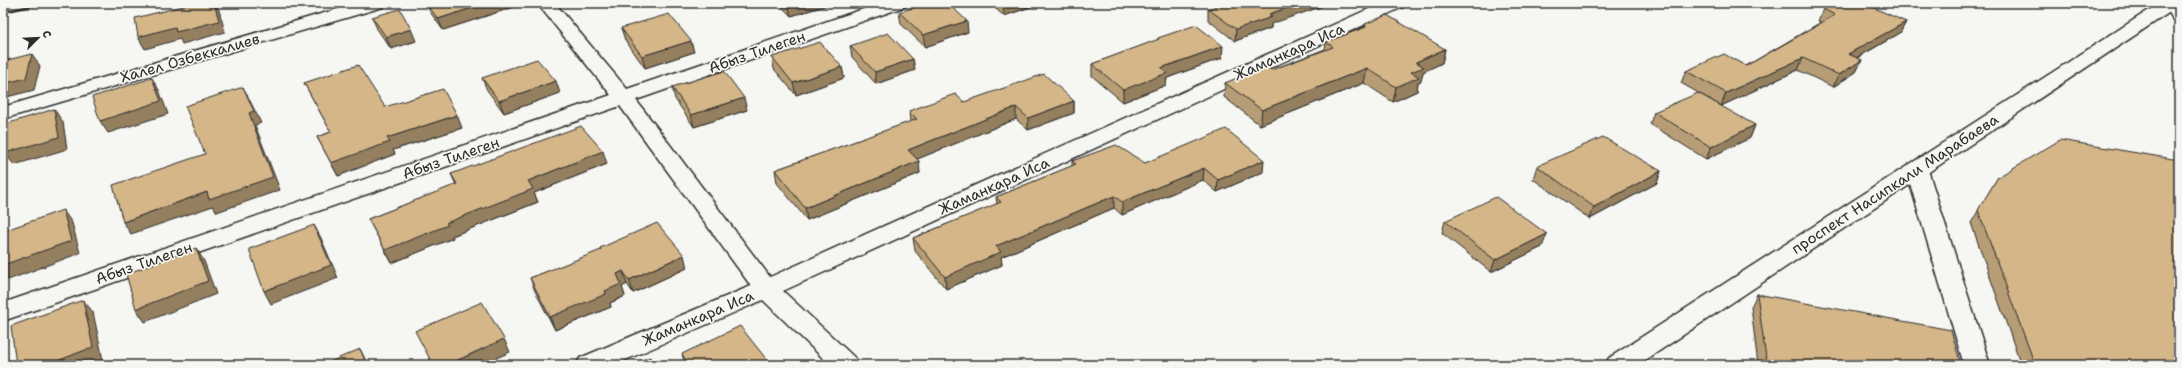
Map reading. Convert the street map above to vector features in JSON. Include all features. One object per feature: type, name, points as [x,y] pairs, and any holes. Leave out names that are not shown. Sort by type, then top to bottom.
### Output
[{"type":"street","name":"Халел Озбеккалиев","points":[[3,113],[377,3]]},
{"type":"street","points":[[546,3],[624,98],[766,289],[846,365]]},
{"type":"street","name":"Абыз Тилеген","points":[[3,312],[898,3]]},
{"type":"street","name":"Жаманкара Иса","points":[[589,365],[766,289],[1397,3]]},
{"type":"street","name":"проспект Насипкали Марабаева","points":[[1618,365],[1917,170],[2174,7]]},
{"type":"street","points":[[1917,170],[1976,365]]},
{"type":"building","points":[[196,3],[214,3],[219,21],[176,32],[175,27],[138,37],[135,18]]},
{"type":"building","points":[[426,3],[487,3],[438,19]]},
{"type":"building","points":[[929,3],[948,3],[967,21],[923,35],[899,12]]},
{"type":"building","points":[[1226,3],[1301,3],[1269,14],[1272,17],[1236,29],[1208,9]]},
{"type":"building","points":[[1835,3],[1863,3],[1906,22],[1848,54],[1862,60],[1839,75],[1803,58],[1726,93],[1686,71],[1724,54],[1746,66],[1835,15],[1823,9]]},
{"type":"building","points":[[400,9],[411,29],[386,37],[372,17]]},
{"type":"building","points":[[669,14],[691,41],[642,56],[621,28]]},
{"type":"building","points":[[1387,15],[1445,49],[1416,62],[1424,67],[1411,72],[1419,77],[1396,87],[1367,68],[1262,110],[1225,83],[1266,66],[1271,70],[1333,47],[1326,42],[1366,27],[1365,24]]},
{"type":"building","points":[[1196,25],[1223,46],[1161,68],[1167,73],[1123,90],[1092,64],[1159,39],[1158,38]]},
{"type":"building","points":[[888,33],[913,59],[875,72],[850,46]]},
{"type":"building","points":[[820,42],[842,67],[793,83],[772,57]]},
{"type":"building","points":[[32,54],[26,78],[3,84],[3,61]]},
{"type":"building","points":[[537,59],[556,81],[499,101],[482,78]]},
{"type":"building","points":[[358,65],[385,107],[443,89],[457,115],[387,138],[390,142],[331,163],[317,137],[331,132],[304,83]]},
{"type":"building","points":[[724,71],[744,98],[691,115],[672,87]]},
{"type":"building","points":[[1044,74],[1074,101],[1028,118],[1016,107],[908,150],[919,161],[805,208],[775,170],[917,119],[909,111],[955,94],[964,102]]},
{"type":"building","points":[[152,78],[161,101],[100,121],[92,97]]},
{"type":"building","points":[[243,87],[254,111],[249,113],[273,177],[209,199],[207,192],[123,222],[113,185],[205,154],[185,106]]},
{"type":"building","points":[[1698,93],[1755,125],[1711,147],[1654,112]]},
{"type":"building","points":[[54,109],[59,137],[5,153],[3,125]]},
{"type":"building","points":[[581,126],[603,151],[528,181],[533,189],[446,223],[448,225],[385,250],[368,219],[457,184],[451,174]]},
{"type":"building","points":[[1226,129],[1264,160],[1218,180],[1204,168],[1122,202],[1114,196],[996,246],[1001,252],[945,277],[913,238],[1001,202],[996,197],[1076,164],[1072,161],[1116,145],[1145,163]]},
{"type":"building","points":[[1603,137],[1661,171],[1594,207],[1537,166]]},
{"type":"building","points":[[2060,140],[2179,160],[2179,365],[2035,365],[1978,210],[1998,177]]},
{"type":"building","points":[[1496,197],[1547,234],[1495,260],[1445,221]]},
{"type":"building","points":[[63,210],[71,241],[3,265],[3,231]]},
{"type":"building","points":[[657,223],[684,255],[629,280],[623,271],[617,274],[621,284],[605,291],[606,294],[550,317],[530,278],[601,250],[600,248]]},
{"type":"building","points":[[314,225],[331,265],[264,291],[249,249]]},
{"type":"building","points":[[196,248],[208,281],[136,309],[126,274]]},
{"type":"building","points":[[1757,294],[1951,330],[1961,365],[1767,365]]},
{"type":"building","points":[[83,300],[93,347],[47,365],[16,365],[11,326]]},
{"type":"building","points":[[482,302],[504,339],[447,365],[433,365],[415,331]]},
{"type":"building","points":[[740,326],[771,365],[689,365],[682,354]]},
{"type":"building","points":[[360,349],[367,365],[323,365]]},
{"type":"building","points":[[650,357],[653,365],[629,365]]},
{"type":"railway","points":[[3,12],[45,3]]}]
